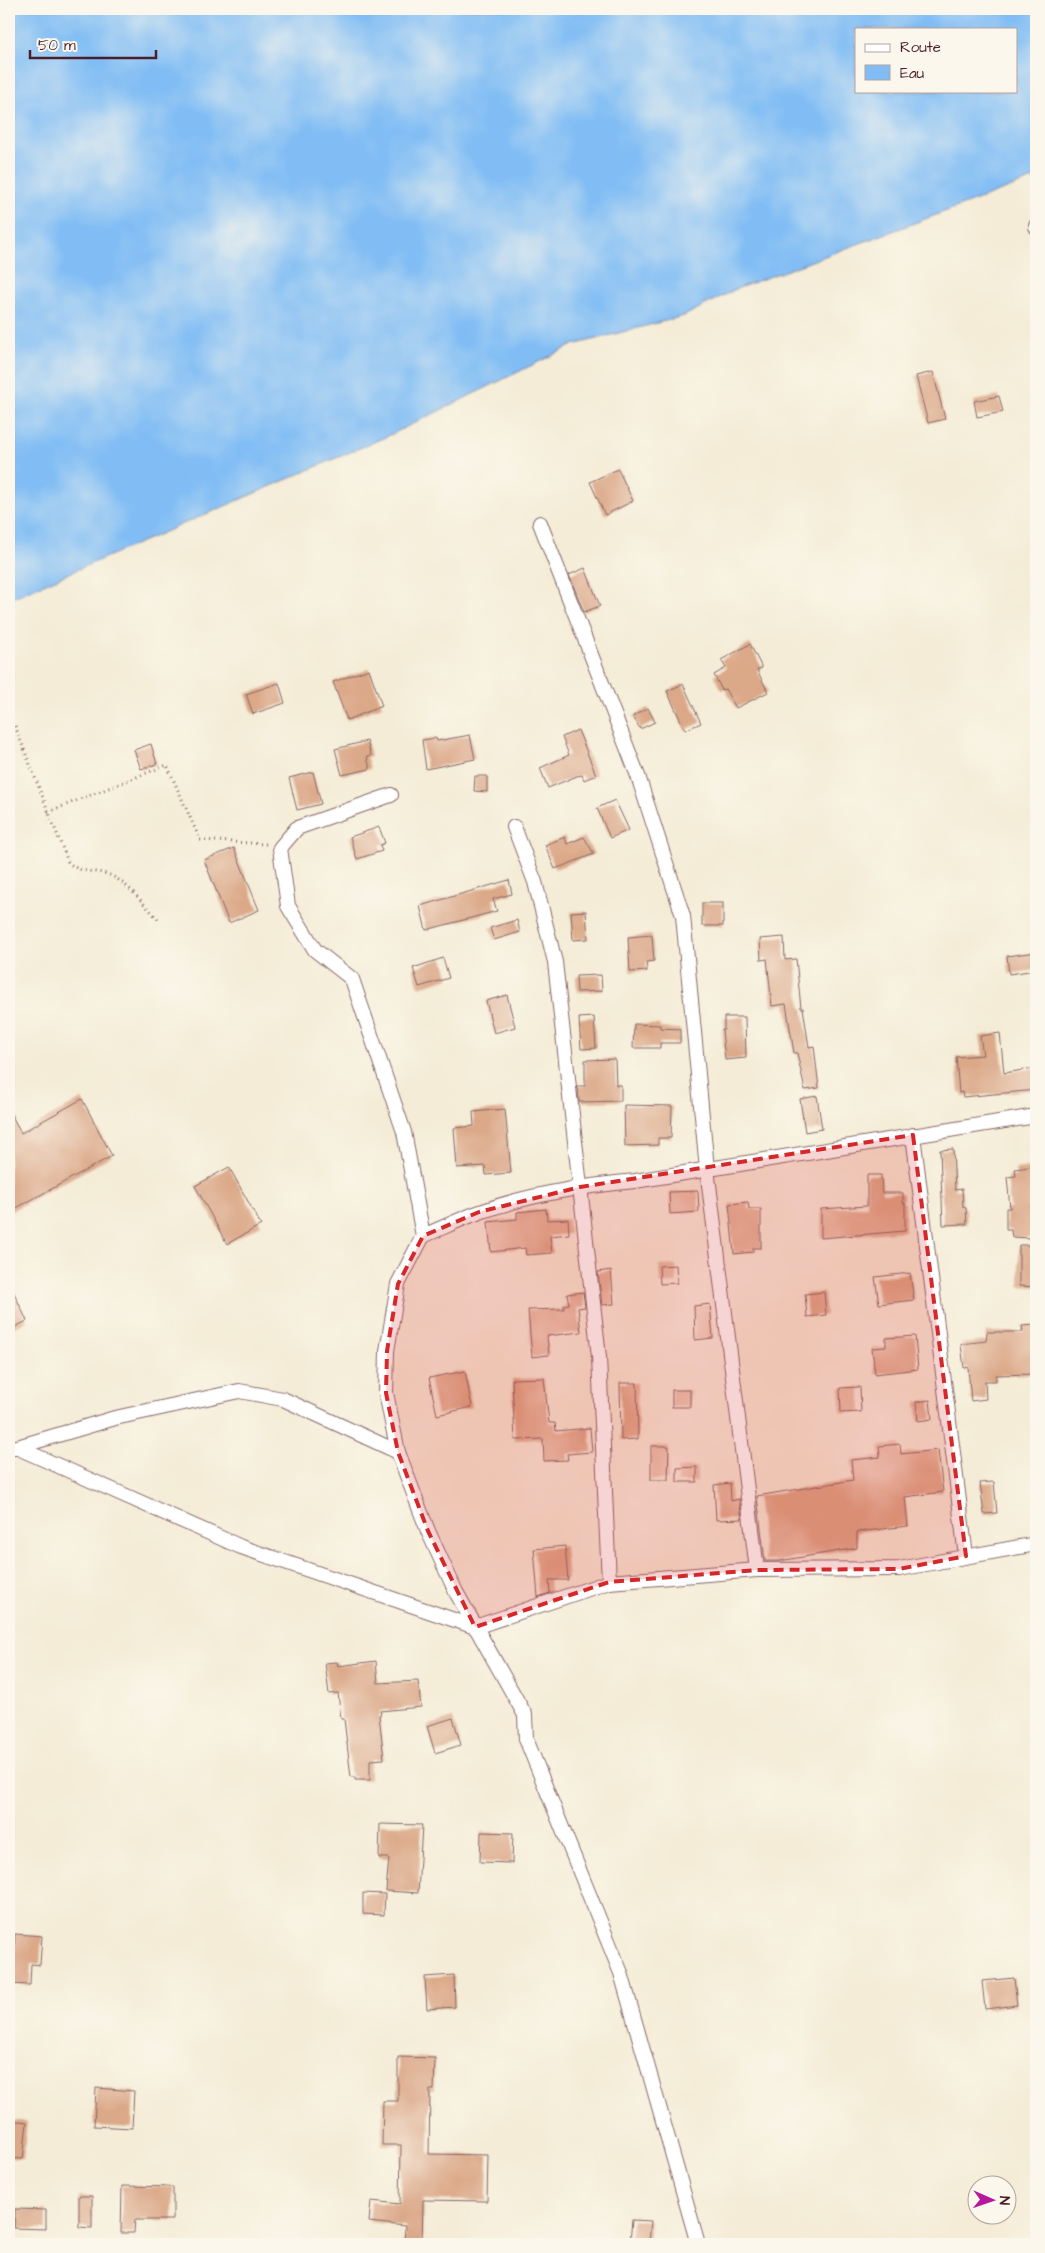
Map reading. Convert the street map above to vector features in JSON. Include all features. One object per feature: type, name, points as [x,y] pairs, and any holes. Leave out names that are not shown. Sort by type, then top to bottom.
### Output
[{"type":"street","points":[[540,523],[638,776],[683,916],[707,1169],[757,1570]]},
{"type":"street","points":[[391,795],[297,828],[280,848],[288,906],[315,950],[352,979],[404,1132],[423,1236],[398,1284],[387,1351],[386,1393],[398,1452],[428,1531],[456,1592],[524,1715],[526,1739],[621,1973],[698,2244]]},
{"type":"street","points":[[514,827],[535,882],[555,962],[599,1357],[609,1582]]},
{"type":"street","points":[[423,1236],[479,1212],[523,1199],[580,1187],[635,1181],[1036,1116]]},
{"type":"street","points":[[913,1135],[966,1556]]},
{"type":"street","points":[[13,1448],[115,1418],[240,1391],[283,1399],[398,1452]]},
{"type":"street","points":[[13,1448],[241,1547],[475,1627],[609,1582],[757,1570],[899,1569],[1036,1544]]},
{"type":"path","points":[[15,726],[68,862],[75,869],[111,875],[127,886],[159,920]]},
{"type":"path","points":[[48,812],[167,765],[200,840],[266,844],[280,848]]},
{"type":"path","points":[[1036,2018],[1036,2034]]},
{"type":"highlighted area","points":[[913,1135],[966,1556],[899,1569],[757,1570],[609,1582],[475,1627],[428,1531],[398,1452],[386,1393],[387,1351],[398,1284],[423,1236],[479,1212],[580,1187]]},
{"type":"water","points":[[9,9],[1036,9],[1036,178],[736,289],[684,316],[573,345],[390,435],[9,599]]},
{"type":"building","points":[[933,372],[945,419],[928,423],[916,376]]},
{"type":"building","points":[[999,396],[1003,412],[977,417],[974,401]]},
{"type":"building","points":[[618,469],[633,501],[605,515],[590,482]]},
{"type":"building","points":[[585,568],[600,606],[584,612],[569,575]]},
{"type":"building","points":[[750,644],[762,668],[757,670],[768,692],[736,708],[725,689],[722,690],[714,675],[726,668],[721,660]]},
{"type":"building","points":[[369,669],[382,706],[347,720],[333,682]]},
{"type":"building","points":[[279,683],[285,703],[253,714],[246,694]]},
{"type":"building","points":[[683,684],[701,723],[685,730],[667,691]]},
{"type":"building","points":[[648,708],[655,722],[640,729],[633,716]]},
{"type":"building","points":[[578,730],[596,775],[584,780],[582,775],[577,776],[548,788],[540,768],[569,755],[562,737]]},
{"type":"building","points":[[470,735],[475,759],[426,769],[422,740],[436,738],[437,741]]},
{"type":"building","points":[[367,741],[371,756],[367,757],[370,769],[342,775],[335,749]]},
{"type":"building","points":[[151,744],[157,764],[141,769],[134,750]]},
{"type":"building","points":[[313,772],[321,804],[297,810],[289,778]]},
{"type":"building","points":[[475,776],[487,776],[487,792],[474,791]]},
{"type":"building","points":[[615,800],[629,830],[610,838],[597,808]]},
{"type":"building","points":[[379,827],[385,843],[380,845],[382,851],[357,859],[350,837]]},
{"type":"building","points":[[565,837],[567,844],[584,837],[594,854],[555,869],[545,845]]},
{"type":"building","points":[[234,848],[259,910],[229,923],[204,860]]},
{"type":"building","points":[[509,880],[512,894],[493,899],[497,911],[426,930],[420,906]]},
{"type":"building","points":[[702,903],[723,903],[723,926],[702,926]]},
{"type":"building","points":[[586,911],[588,939],[573,940],[571,912]]},
{"type":"building","points":[[517,920],[520,932],[494,940],[490,928]]},
{"type":"building","points":[[652,935],[654,961],[646,962],[647,971],[630,972],[628,937]]},
{"type":"building","points":[[784,937],[785,960],[796,959],[801,1008],[803,1008],[809,1047],[814,1046],[819,1088],[805,1090],[797,1053],[794,1053],[786,1004],[772,1006],[767,959],[761,960],[760,939]]},
{"type":"building","points":[[1036,952],[1036,970],[1009,974],[1007,956]]},
{"type":"building","points":[[443,958],[449,978],[419,987],[413,968]]},
{"type":"building","points":[[601,975],[602,991],[577,992],[576,976]]},
{"type":"building","points":[[507,995],[515,1027],[494,1033],[486,1001]]},
{"type":"building","points":[[594,1017],[596,1048],[581,1049],[579,1018]]},
{"type":"building","points":[[724,1017],[745,1017],[746,1058],[725,1060],[722,1030],[724,1030]]},
{"type":"building","points":[[634,1024],[660,1025],[660,1028],[680,1029],[680,1043],[660,1043],[660,1048],[633,1048]]},
{"type":"building","points":[[1000,1033],[1004,1073],[1036,1068],[1036,1090],[963,1097],[962,1092],[959,1093],[956,1057],[983,1055],[980,1036]]},
{"type":"building","points":[[615,1059],[616,1085],[621,1085],[621,1101],[579,1102],[578,1086],[585,1086],[585,1060]]},
{"type":"building","points":[[817,1096],[822,1129],[805,1132],[800,1099]]},
{"type":"building","points":[[82,1099],[112,1156],[9,1212],[9,1110],[21,1133]]},
{"type":"building","points":[[624,1105],[672,1106],[671,1138],[658,1138],[658,1145],[625,1146]]},
{"type":"building","points":[[505,1109],[511,1173],[486,1175],[485,1166],[457,1168],[454,1128],[474,1126],[473,1112]]},
{"type":"building","points":[[953,1149],[955,1190],[962,1189],[963,1207],[966,1208],[967,1224],[943,1225],[940,1150]]},
{"type":"building","points":[[1036,1166],[1036,1205],[1031,1206],[1030,1238],[1012,1237],[1011,1230],[1006,1230],[1006,1208],[1010,1208],[1007,1177],[1016,1176],[1015,1169]]},
{"type":"building","points":[[229,1167],[261,1225],[227,1244],[195,1186]]},
{"type":"building","points":[[867,1175],[881,1175],[882,1193],[903,1193],[905,1231],[821,1238],[821,1209],[867,1206]]},
{"type":"building","points":[[698,1191],[699,1212],[670,1214],[669,1192]]},
{"type":"building","points":[[748,1202],[749,1209],[761,1209],[761,1248],[753,1248],[753,1252],[734,1254],[729,1204]]},
{"type":"building","points":[[546,1209],[547,1220],[568,1219],[569,1234],[550,1236],[552,1253],[526,1255],[525,1248],[491,1252],[488,1222],[517,1219],[517,1212]]},
{"type":"building","points":[[1019,1245],[1035,1245],[1036,1287],[1019,1286]]},
{"type":"building","points":[[676,1265],[677,1283],[660,1284],[659,1266]]},
{"type":"building","points":[[611,1270],[614,1304],[602,1305],[598,1272]]},
{"type":"building","points":[[910,1273],[914,1300],[879,1304],[875,1277]]},
{"type":"building","points":[[9,1282],[27,1321],[9,1330]]},
{"type":"building","points":[[583,1292],[585,1307],[578,1308],[581,1332],[547,1336],[549,1355],[532,1357],[528,1310],[564,1309],[564,1305],[569,1304],[567,1294]]},
{"type":"building","points":[[824,1292],[826,1315],[807,1317],[805,1294]]},
{"type":"building","points":[[710,1304],[713,1338],[695,1340],[694,1306]]},
{"type":"building","points":[[1036,1325],[1036,1374],[996,1375],[996,1381],[985,1381],[986,1399],[971,1401],[968,1367],[964,1368],[961,1344],[986,1341],[987,1332],[1023,1332],[1022,1326]]},
{"type":"building","points":[[915,1336],[918,1369],[875,1374],[872,1348],[886,1347],[886,1338]]},
{"type":"building","points":[[465,1371],[472,1407],[437,1415],[429,1378]]},
{"type":"building","points":[[544,1378],[549,1423],[555,1423],[556,1431],[590,1428],[592,1452],[567,1454],[568,1460],[544,1461],[543,1439],[515,1440],[512,1379]]},
{"type":"building","points":[[620,1383],[637,1383],[638,1439],[621,1440]]},
{"type":"building","points":[[860,1387],[861,1412],[841,1413],[840,1388]]},
{"type":"building","points":[[672,1390],[690,1390],[690,1407],[672,1407]]},
{"type":"building","points":[[930,1400],[932,1419],[918,1421],[916,1402]]},
{"type":"building","points":[[900,1444],[901,1454],[938,1450],[943,1492],[905,1497],[908,1526],[857,1532],[857,1548],[779,1561],[765,1561],[757,1496],[853,1480],[851,1460],[880,1457],[879,1446]]},
{"type":"building","points":[[651,1446],[669,1446],[668,1480],[651,1480]]},
{"type":"building","points":[[697,1467],[697,1482],[677,1482],[677,1468]]},
{"type":"building","points":[[994,1482],[997,1513],[984,1514],[980,1483]]},
{"type":"building","points":[[730,1483],[731,1501],[739,1499],[742,1519],[716,1520],[714,1485]]},
{"type":"building","points":[[565,1546],[568,1580],[549,1580],[550,1593],[538,1597],[534,1549]]},
{"type":"building","points":[[376,1661],[378,1683],[418,1681],[421,1707],[380,1711],[384,1759],[370,1760],[370,1780],[355,1780],[355,1777],[351,1777],[344,1719],[341,1719],[338,1693],[329,1694],[325,1663],[337,1662],[338,1666]]},
{"type":"building","points":[[453,1718],[461,1745],[435,1753],[427,1726]]},
{"type":"building","points":[[380,1824],[422,1825],[418,1893],[386,1891],[389,1858],[379,1858]]},
{"type":"building","points":[[481,1832],[513,1833],[512,1863],[480,1862]]},
{"type":"building","points":[[363,1893],[385,1894],[384,1915],[363,1914]]},
{"type":"building","points":[[15,1934],[42,1936],[40,1965],[31,1964],[30,1985],[9,1984],[9,1946],[14,1946]]},
{"type":"building","points":[[454,1975],[455,2007],[427,2009],[425,1977]]},
{"type":"building","points":[[1014,1978],[1017,2005],[985,2009],[982,1981]]},
{"type":"building","points":[[398,2057],[435,2058],[434,2090],[430,2090],[429,2154],[488,2155],[487,2201],[423,2200],[422,2244],[404,2244],[405,2226],[369,2222],[371,2201],[400,2204],[401,2145],[382,2145],[383,2101],[398,2101]]},
{"type":"building","points":[[96,2088],[134,2091],[132,2128],[94,2126]]},
{"type":"building","points":[[9,2120],[27,2122],[23,2159],[9,2158]]},
{"type":"building","points":[[122,2186],[173,2187],[173,2220],[135,2220],[134,2233],[121,2233]]},
{"type":"building","points":[[79,2196],[92,2196],[92,2228],[79,2227]]},
{"type":"building","points":[[15,2209],[46,2210],[46,2229],[14,2228]]},
{"type":"building","points":[[632,2220],[651,2221],[649,2244],[630,2242]]}]
